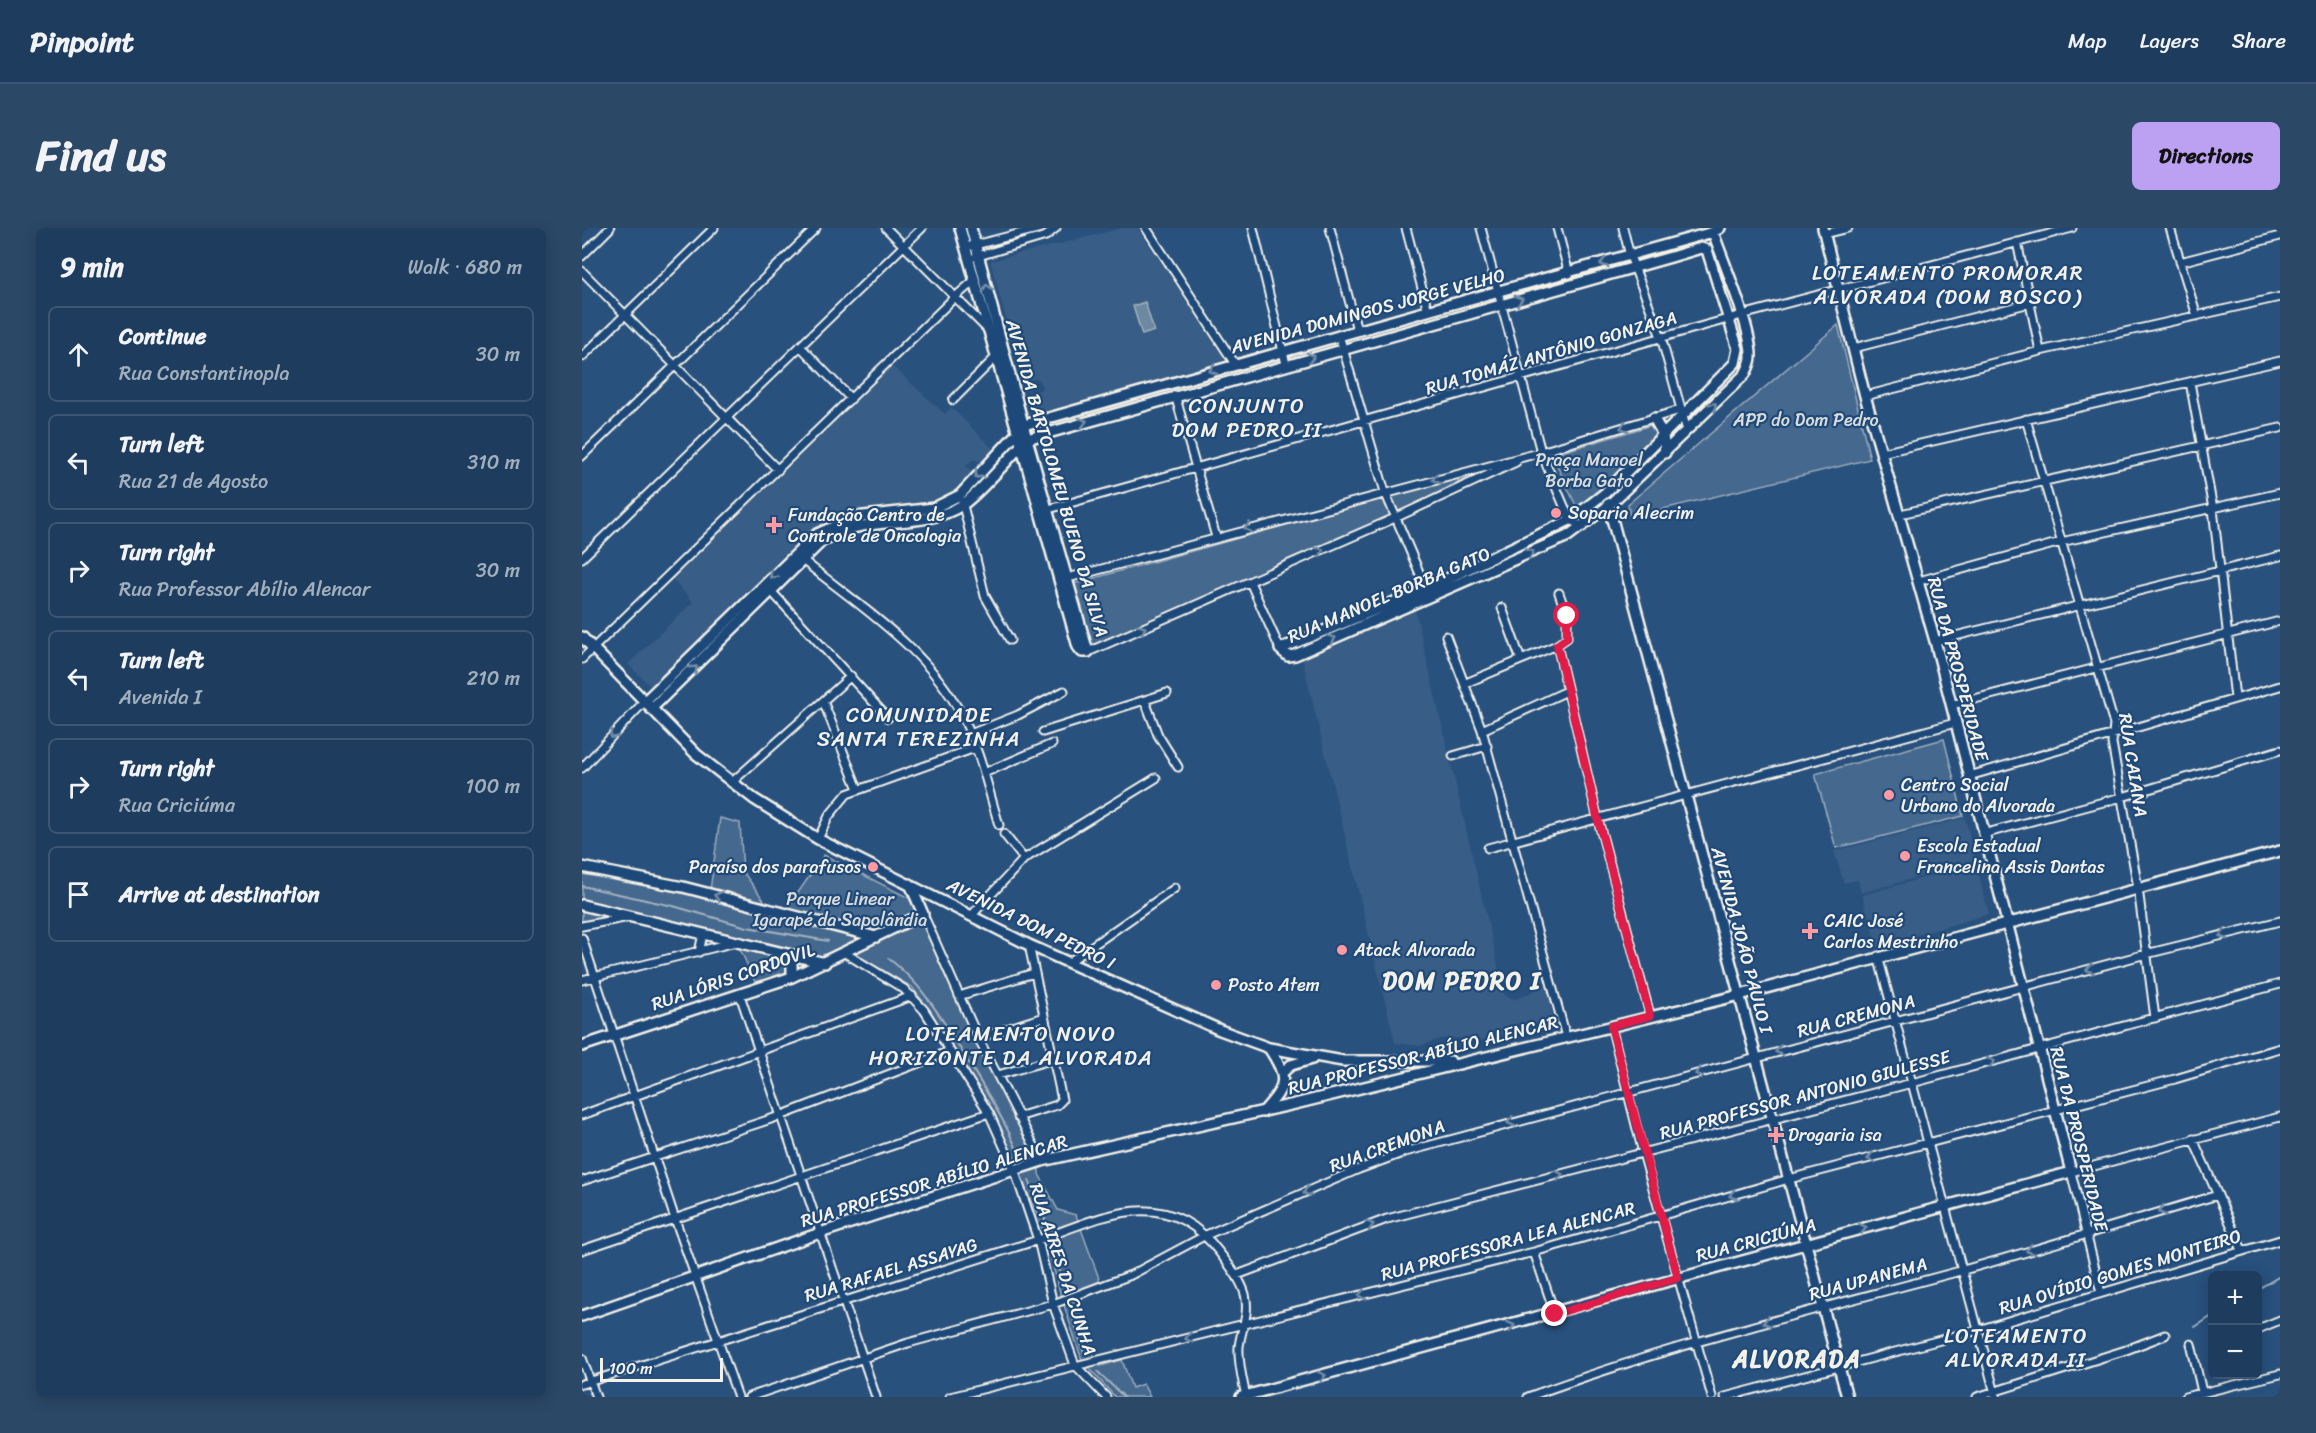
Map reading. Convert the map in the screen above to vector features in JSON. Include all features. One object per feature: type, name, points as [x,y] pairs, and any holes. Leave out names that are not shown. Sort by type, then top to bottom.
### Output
[{"type":"street","points":[[582,256],[610,228]]},
{"type":"street","points":[[582,357],[714,228]]},
{"type":"street","points":[[582,456],[816,228]]},
{"type":"street","points":[[886,228],[955,297],[993,331]]},
{"type":"street","points":[[582,558],[922,228]]},
{"type":"street","name":"AVENIDA BARTOLOMEU BUENO DA SILVA","points":[[960,228],[966,248],[974,258],[1064,579],[1078,647],[1082,652],[1088,652]]},
{"type":"street","name":"AVENIDA BARTOLOMEU BUENO DA SILVA","points":[[971,228],[976,244],[975,280],[993,331],[996,357],[1021,429]]},
{"type":"street","points":[[966,248],[1041,228]]},
{"type":"street","points":[[974,258],[1046,236],[1056,228]]},
{"type":"street","points":[[1146,228],[1235,364]]},
{"type":"street","points":[[1253,228],[1286,364]]},
{"type":"street","points":[[1329,228],[1357,330]]},
{"type":"street","points":[[1406,228],[1428,312]]},
{"type":"street","points":[[1481,228],[1540,452],[1570,520],[1583,527]]},
{"type":"street","points":[[1557,228],[1569,274]]},
{"type":"street","points":[[1623,228],[1630,256],[1661,337],[1687,431]]},
{"type":"street","points":[[1824,231],[1848,228]]},
{"type":"street","name":"RUA TOMÁZ ANTÔNIO GONZAGA","points":[[1044,511],[1661,337],[2017,242],[2046,231],[2072,228]]},
{"type":"street","points":[[2170,228],[2197,316]]},
{"type":"street","name":"AVENIDA DOMINGOS JORGE VELHO","points":[[1021,429],[1235,364],[1569,274],[1716,230]]},
{"type":"street","name":"RUA MANOEL BORBA GATO","points":[[1280,649],[1428,593],[1568,536],[1608,506],[1665,453],[1745,374],[1749,366],[1750,350],[1742,315],[1716,230]]},
{"type":"street","name":"RUA DA PROSPERIDADE","points":[[1824,231],[1865,396],[1935,640],[2102,1293]]},
{"type":"street","points":[[2180,262],[2280,236]]},
{"type":"street","points":[[2017,242],[2040,351]]},
{"type":"street","name":"AVENIDA DOMINGOS JORGE VELHO","points":[[1024,442],[1175,395],[1701,248],[1707,249]]},
{"type":"street","name":"RUA MANOEL BORBA GATO","points":[[1428,593],[1570,520],[1605,493],[1663,435],[1681,413],[1735,363],[1738,349],[1707,249]]},
{"type":"street","points":[[582,271],[778,471]]},
{"type":"street","points":[[582,659],[975,280]]},
{"type":"street","points":[[1865,396],[2040,351],[2280,297]]},
{"type":"street","points":[[1854,348],[2030,303]]},
{"type":"street","points":[[1339,335],[1385,492],[1428,593]]},
{"type":"street","points":[[800,346],[850,399]]},
{"type":"street","points":[[952,400],[996,357]]},
{"type":"street","points":[[1881,453],[2280,362]]},
{"type":"street","points":[[2190,382],[2213,509],[2235,698]]},
{"type":"street","points":[[1175,395],[1216,537]]},
{"type":"street","points":[[1064,579],[1531,455],[1654,418],[1681,413]]},
{"type":"street","points":[[1654,418],[1663,435],[1665,453]]},
{"type":"street","name":"RUA CAIANA","points":[[2026,419],[2114,724],[2112,733],[2138,888],[2155,1018]]},
{"type":"street","points":[[1899,514],[2280,428]]},
{"type":"street","points":[[962,500],[1021,429]]},
{"type":"street","points":[[648,706],[799,556],[831,530],[855,517],[934,508],[962,500],[1024,442]]},
{"type":"street","points":[[1088,652],[1395,518],[1531,455]]},
{"type":"street","name":"AVENIDA JOÃO PAULO I","points":[[1605,493],[1740,994],[1771,1118],[1807,1243],[1846,1397]]},
{"type":"street","points":[[1919,581],[2061,542],[2280,493]]},
{"type":"street","points":[[962,500],[985,596],[993,615],[1010,640]]},
{"type":"street","points":[[582,768],[772,592],[799,556]]},
{"type":"street","points":[[799,556],[885,624],[940,682],[970,734],[999,825]]},
{"type":"street","points":[[1935,640],[2280,556]]},
{"type":"street","points":[[1250,582],[1280,649]]},
{"type":"street","points":[[772,592],[888,718]]},
{"type":"street","points":[[1466,683],[1557,645],[1567,638],[1568,630],[1559,593]]},
{"type":"street","points":[[1502,608],[1521,660]]},
{"type":"street","points":[[1951,705],[2280,621]]},
{"type":"street","points":[[1446,636],[1466,683],[1487,746],[1566,1037]]},
{"type":"street","name":"AVENIDA DOM PEDRO I","points":[[582,638],[696,754],[731,783],[818,838],[1029,945],[1220,1030],[1269,1048],[1314,1058],[1386,1063],[1468,1061]]},
{"type":"street","points":[[1557,645],[1598,820],[1650,1016]]},
{"type":"street","points":[[731,783],[851,676]]},
{"type":"street","points":[[1969,776],[2280,686]]},
{"type":"street","points":[[970,734],[1005,721],[1064,692]]},
{"type":"street","points":[[1482,730],[1567,692]]},
{"type":"street","points":[[1043,732],[1167,693]]},
{"type":"street","points":[[823,701],[842,743],[858,789]]},
{"type":"street","points":[[1145,701],[1158,735],[1178,767]]},
{"type":"street","points":[[1488,848],[1955,723]]},
{"type":"street","points":[[984,773],[1052,744]]},
{"type":"street","points":[[1453,756],[1487,746]]},
{"type":"street","points":[[818,838],[838,804],[858,789],[975,748]]},
{"type":"street","points":[[1983,834],[2122,797],[2280,750]]},
{"type":"street","points":[[972,915],[1024,859],[1156,778]]},
{"type":"street","points":[[1004,834],[1024,859]]},
{"type":"street","name":"RUA PROFESSOR ABÍLIO ALENCAR","points":[[582,1316],[820,1233],[1042,1161],[1262,1112],[1740,994],[2280,851]]},
{"type":"street","points":[[582,867],[683,887],[876,937]]},
{"type":"street","points":[[910,884],[978,1038],[1042,1161]]},
{"type":"street","points":[[1069,962],[1175,888]]},
{"type":"street","points":[[582,904],[825,963]]},
{"type":"street","name":"RUA LÓRIS CORDOVIL","points":[[582,1046],[792,977],[923,914]]},
{"type":"street","points":[[582,926],[630,916]]},
{"type":"street","name":"RUA CREMONA","points":[[749,1397],[980,1322],[1053,1304],[1131,1275],[1206,1235],[1359,1169],[1405,1152],[2023,986],[2280,921]]},
{"type":"street","points":[[699,952],[703,934]]},
{"type":"street","points":[[582,938],[675,1219],[738,1397]]},
{"type":"street","points":[[582,980],[736,942]]},
{"type":"street","points":[[1018,1117],[1057,1105],[1062,1100],[1029,945]]},
{"type":"street","points":[[782,953],[792,961],[792,977]]},
{"type":"street","name":"RUA AIRES DA CUNHA","points":[[845,953],[912,996],[989,1113],[1014,1169],[1038,1240],[1053,1304],[1075,1365],[1106,1397]]},
{"type":"street","points":[[1878,956],[1995,1395]]},
{"type":"street","points":[[959,996],[1034,973]]},
{"type":"street","name":"RUA PROFESSOR ANTONIO GIULESSE","points":[[1237,1275],[1388,1219],[2280,984]]},
{"type":"street","points":[[740,995],[876,1397]]},
{"type":"street","points":[[582,1115],[912,996]]},
{"type":"street","points":[[978,1038],[1044,1017]]},
{"type":"street","points":[[1611,1026],[1643,1153],[1713,1397]]},
{"type":"street","points":[[1262,1112],[1282,1092],[1284,1071],[1269,1048]]},
{"type":"street","name":"RUA PROFESSORA LEA ALENCAR","points":[[950,1397],[1534,1252],[1789,1179],[2056,1110],[2280,1048]]},
{"type":"street","points":[[582,1181],[780,1116],[950,1051]]},
{"type":"street","points":[[1284,1071],[1291,1065],[1314,1058]]},
{"type":"street","points":[[998,1075],[1054,1059]]},
{"type":"street","points":[[1386,1063],[1389,1072],[1386,1082]]},
{"type":"street","points":[[1282,1092],[1295,1104]]},
{"type":"street","points":[[582,1250],[989,1113]]},
{"type":"street","name":"RUA CRICIÚMA","points":[[1244,1397],[2280,1117]]},
{"type":"street","points":[[2193,1139],[2242,1250]]},
{"type":"street","name":"RUA UPANEMA","points":[[1528,1397],[1599,1371],[1696,1341],[1961,1270],[2218,1196]]},
{"type":"street","name":"RUA RAFAEL ASSAYAG","points":[[582,1384],[1038,1240],[1108,1215],[1142,1210],[1170,1213],[1192,1223],[1206,1235],[1237,1275]]},
{"type":"street","name":"RUA OVÍDIO GOMES MONTEIRO","points":[[1725,1397],[1978,1330],[2280,1240]]},
{"type":"street","points":[[1534,1252],[1555,1314]]},
{"type":"street","points":[[1237,1275],[1245,1294],[1246,1324],[1239,1349],[1244,1397]]},
{"type":"street","points":[[2262,1327],[2280,1320]]},
{"type":"street","points":[[1977,1397],[1995,1395],[2165,1335]]},
{"type":"street","points":[[2191,1344],[2202,1392]]},
{"type":"street","points":[[582,1358],[596,1397]]},
{"type":"street","points":[[2185,1397],[2280,1374]]},
{"type":"shaded area","points":[[1123,228],[1138,228],[1225,359],[1223,363],[1035,414],[1032,412],[1027,396],[1042,389],[1039,379],[1023,380],[990,261]]},
{"type":"shaded area","points":[[1145,302],[1154,331],[1142,335],[1133,306]]},
{"type":"shaded area","name":"Fundação Centro de Controle de Oncologia","points":[[891,365],[945,414],[951,407],[996,452],[986,461],[972,460],[966,466],[973,472],[972,477],[945,497],[917,504],[862,509],[839,515],[810,531],[651,687],[628,664],[693,602],[672,579]]},
{"type":"shaded area","points":[[1415,609],[1505,996],[1516,999],[1547,985],[1554,1024],[1469,1043],[1464,1038],[1440,1039],[1420,1046],[1395,1043],[1302,658]]},
{"type":"shaded area","name":"Escola Estadual Francelina Assis Dantas","points":[[1965,818],[1976,861],[1861,893],[1858,880],[1844,883],[1834,851]]},
{"type":"shaded area","points":[[1976,863],[1989,914],[1877,947],[1862,895]]},
{"type":"green space","name":"APP do Dom Pedro","points":[[1838,325],[1870,459],[1630,517],[1628,504]]},
{"type":"green space","name":"Praça Manoel Borba Gato","points":[[1652,425],[1658,440],[1580,514],[1552,455]]},
{"type":"green space","points":[[1488,467],[1394,515],[1090,646],[1073,584]]},
{"type":"green space","name":"Centro Social Urbano do Alvorada","points":[[1944,739],[1963,816],[1836,848],[1815,774]]},
{"type":"green space","name":"Parque Linear Igarapé da Sapolândia","points":[[720,818],[740,823],[743,872],[766,903],[770,915],[782,916],[824,855],[913,900],[1039,1157],[1039,1174],[1058,1210],[1076,1215],[1100,1281],[1075,1292],[1093,1354],[1100,1366],[1122,1360],[1132,1388],[1143,1384],[1150,1397],[1115,1397],[1082,1360],[1061,1296],[1044,1232],[995,1115],[931,1012],[912,987],[848,950],[803,971],[757,986],[735,938],[628,910],[614,919],[582,924],[582,874],[709,898]]},
{"type":"waterway","points":[[582,886],[673,906],[747,927],[828,941]]},
{"type":"waterway","points":[[888,958],[923,992],[941,1018],[997,1110],[1022,1162]]},
{"type":"waterway","points":[[1029,1180],[1049,1229]]},
{"type":"waterway","points":[[1055,1247],[1063,1286]]},
{"type":"waterway","points":[[2262,1287],[2280,1276]]},
{"type":"waterway","points":[[1071,1312],[1084,1353]]},
{"type":"waterway","points":[[2195,1327],[2208,1319]]},
{"type":"waterway","points":[[1098,1372],[1124,1397]]},
{"type":"place","name":"Soparia Alecrim","points":[[1556,513]]},
{"type":"place","name":"Fundação Centro de Controle de Oncologia","points":[[774,525]]},
{"type":"place","name":"Centro Social Urbano do Alvorada","points":[[1889,795]]},
{"type":"place","name":"Escola Estadual Francelina Assis Dantas","points":[[1905,856]]},
{"type":"place","name":"Paraíso dos parafusos","points":[[873,867]]},
{"type":"place","name":"CAIC José Carlos Mestrinho","points":[[1810,931]]},
{"type":"place","name":"Atack Alvorada","points":[[1342,950]]},
{"type":"place","name":"Posto Atem","points":[[1216,985]]},
{"type":"place","name":"Drogaria isa","points":[[1776,1135]]},
{"type":"district","name":"LOTEAMENTO PROMORAR ALVORADA (DOM BOSCO)","points":[[1948,285]]},
{"type":"district","name":"CONJUNTO DOM PEDRO II","points":[[1247,418]]},
{"type":"district","name":"COMUNIDADE SANTA TEREZINHA","points":[[919,727]]},
{"type":"district","name":"DOM PEDRO I","points":[[1462,981]]},
{"type":"district","name":"LOTEAMENTO NOVO HORIZONTE DA ALVORADA","points":[[1011,1046]]},
{"type":"district","name":"LOTEAMENTO ALVORADA II","points":[[2016,1348]]},
{"type":"district","name":"ALVORADA","points":[[1797,1359]]},
{"type":"route","points":[[1555,1314],[1678,1278],[1611,1026],[1650,1016],[1598,820],[1557,645],[1567,638],[1567,616]]}]
